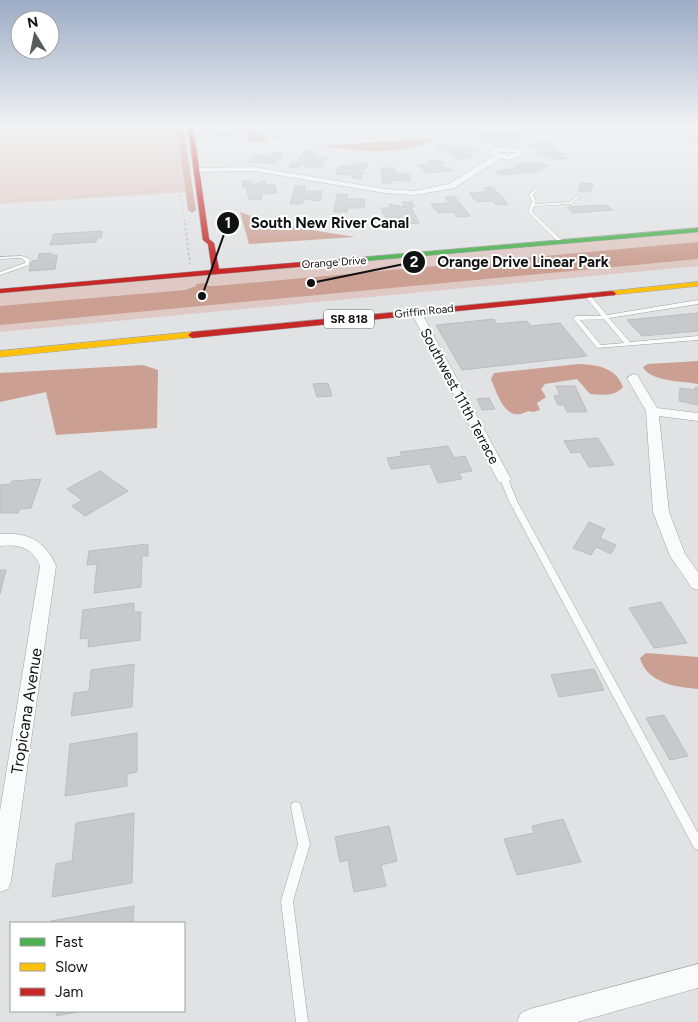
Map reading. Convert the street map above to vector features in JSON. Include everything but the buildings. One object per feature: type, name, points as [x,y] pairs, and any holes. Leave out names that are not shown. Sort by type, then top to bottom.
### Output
[{"type":"street","points":[[198,174],[206,240],[202,245],[210,272]]},
{"type":"street","points":[[278,174],[385,191],[415,193],[451,186],[471,174]]},
{"type":"street","name":"Orange Drive","points":[[0,291],[698,230]]},
{"type":"street","name":"Griffin Road","points":[[0,354],[698,284]]},
{"type":"street","name":"Southwest 111th Terrace","points":[[416,312],[504,479]]},
{"type":"street","points":[[215,332],[218,324],[225,320]]},
{"type":"street","points":[[170,337],[192,324]]},
{"type":"street","points":[[633,378],[652,411],[660,512],[678,556],[698,584]]},
{"type":"street","points":[[652,411],[698,418]]},
{"type":"street","name":"Tropicana Avenue","points":[[0,540],[24,540],[35,545],[44,554],[48,566],[0,881]]},
{"type":"street","points":[[530,1022],[698,976]]},
{"type":"lane","points":[[535,190],[531,194],[534,201],[530,212],[561,242]]},
{"type":"lane","points":[[533,206],[571,203],[578,197]]},
{"type":"lane","points":[[0,258],[22,257],[28,260],[27,264],[0,274]]},
{"type":"lane","points":[[587,295],[628,344]]},
{"type":"lane","points":[[698,302],[607,317],[576,318],[599,347],[698,338]]},
{"type":"lane","points":[[504,479],[513,501],[698,844]]},
{"type":"lane","points":[[296,807],[304,844],[287,901],[302,1022]]},
{"type":"path","points":[[174,186],[178,182],[177,174]]},
{"type":"path","points":[[0,201],[147,192],[178,186],[181,193],[189,266]]},
{"type":"shaded area","points":[[0,174],[187,174],[189,192],[0,204]]},
{"type":"shaded area","points":[[240,212],[274,224],[355,237],[249,244]]},
{"type":"shaded area","points":[[698,232],[698,266],[0,332],[0,293]]},
{"type":"shaded area","points":[[698,242],[698,259],[0,325],[0,306],[185,290],[196,286],[196,284],[205,283],[206,286],[216,286]]},
{"type":"shaded area","points":[[698,361],[698,384],[653,376],[643,367],[648,364]]},
{"type":"shaded area","points":[[579,364],[599,366],[611,371],[620,380],[623,387],[612,394],[599,395],[590,394],[577,379],[545,384],[541,389],[546,397],[537,403],[540,410],[514,414],[508,411],[500,400],[491,379],[494,373]]},
{"type":"shaded area","points":[[143,365],[158,370],[157,428],[56,435],[46,392],[0,402],[0,373]]},
{"type":"shaded area","points":[[646,653],[698,657],[698,689],[671,685],[655,678],[649,673],[640,658]]},
{"type":"waterway","points":[[187,174],[192,210]]},
{"type":"traffic: fast","points":[[364,259],[698,230]]},
{"type":"traffic: slow","points":[[612,293],[698,284]]},
{"type":"traffic: slow","points":[[0,354],[192,335]]},
{"type":"traffic: jam","points":[[197,174],[206,240],[211,243],[216,272]]},
{"type":"traffic: jam","points":[[0,291],[364,259]]},
{"type":"traffic: jam","points":[[192,335],[612,293]]},
{"type":"place","name":"Orange Drive Linear Park","points":[[311,283]]},
{"type":"place","name":"South New River Canal","points":[[202,296]]}]
